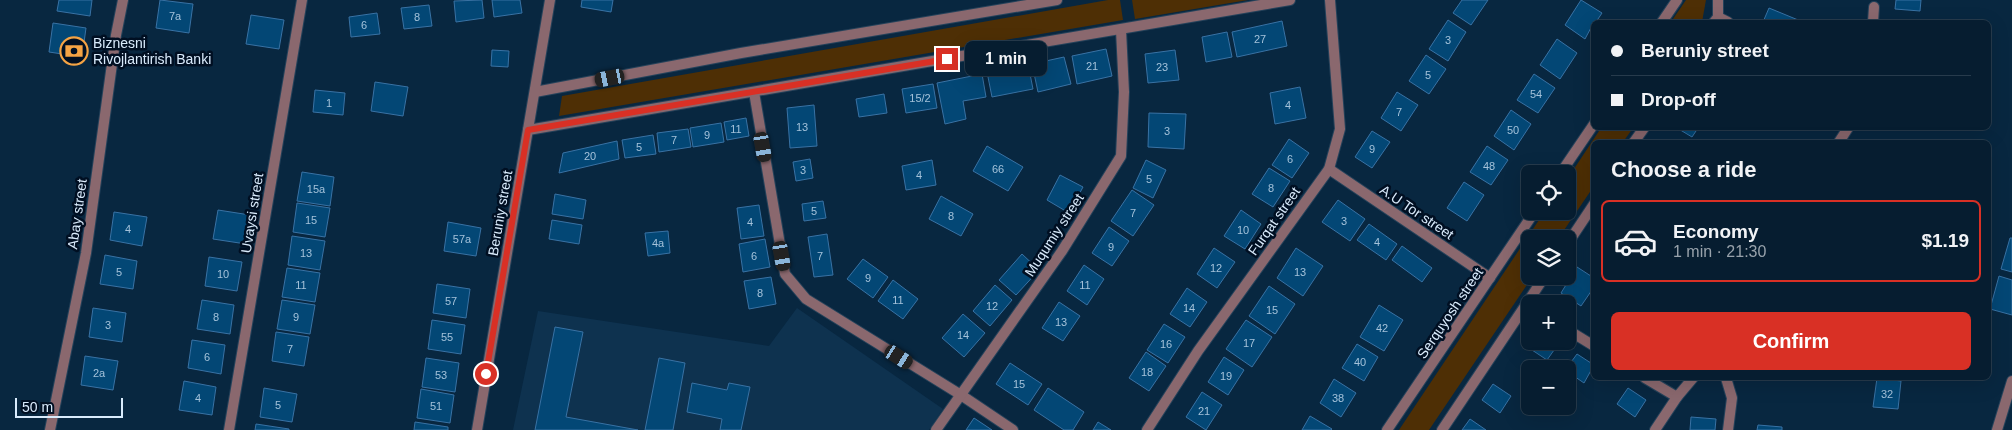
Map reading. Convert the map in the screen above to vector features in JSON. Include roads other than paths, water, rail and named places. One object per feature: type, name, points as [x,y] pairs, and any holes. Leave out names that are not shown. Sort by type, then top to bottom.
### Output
[{"type":"street","name":"Abay street","points":[[50,430],[86,253],[116,35],[123,0]]},
{"type":"street","name":"Uvaysi street","points":[[229,430],[302,0]]},
{"type":"street","name":"Beruniy street","points":[[476,430],[550,0]]},
{"type":"street","points":[[535,92],[741,53],[1057,0]]},
{"type":"street","points":[[528,130],[1290,0]]},
{"type":"street","name":"Furqat street","points":[[1147,430],[1198,351],[1329,169],[1340,129],[1330,0]]},
{"type":"street","points":[[1663,20],[1677,0]]},
{"type":"street","points":[[1716,20],[1718,0]]},
{"type":"street","points":[[1873,20],[1874,7]]},
{"type":"street","name":"Muqumiy street","points":[[936,430],[1062,251],[1120,156],[1124,92],[1121,30]]},
{"type":"street","points":[[754,92],[785,274],[806,299],[961,395],[1013,430]]},
{"type":"street","points":[[1566,165],[1591,128]]},
{"type":"street","name":"A.U Tor street","points":[[1329,169],[1490,278]]},
{"type":"street","points":[[1576,231],[1591,208]]},
{"type":"street","name":"Serquyosh street","points":[[1387,430],[1529,220]]},
{"type":"street","points":[[1442,430],[1521,316]]},
{"type":"street","points":[[1576,335],[1591,344]]},
{"type":"street","points":[[1648,380],[1677,397]]},
{"type":"street","points":[[1654,430],[1691,380]]},
{"type":"street","points":[[1727,380],[1732,398],[1728,430]]},
{"type":"street","points":[[1997,430],[2012,381]]},
{"type":"place","name":"Biznesni Rivojlantirish Banki","points":[[74,51]]}]
